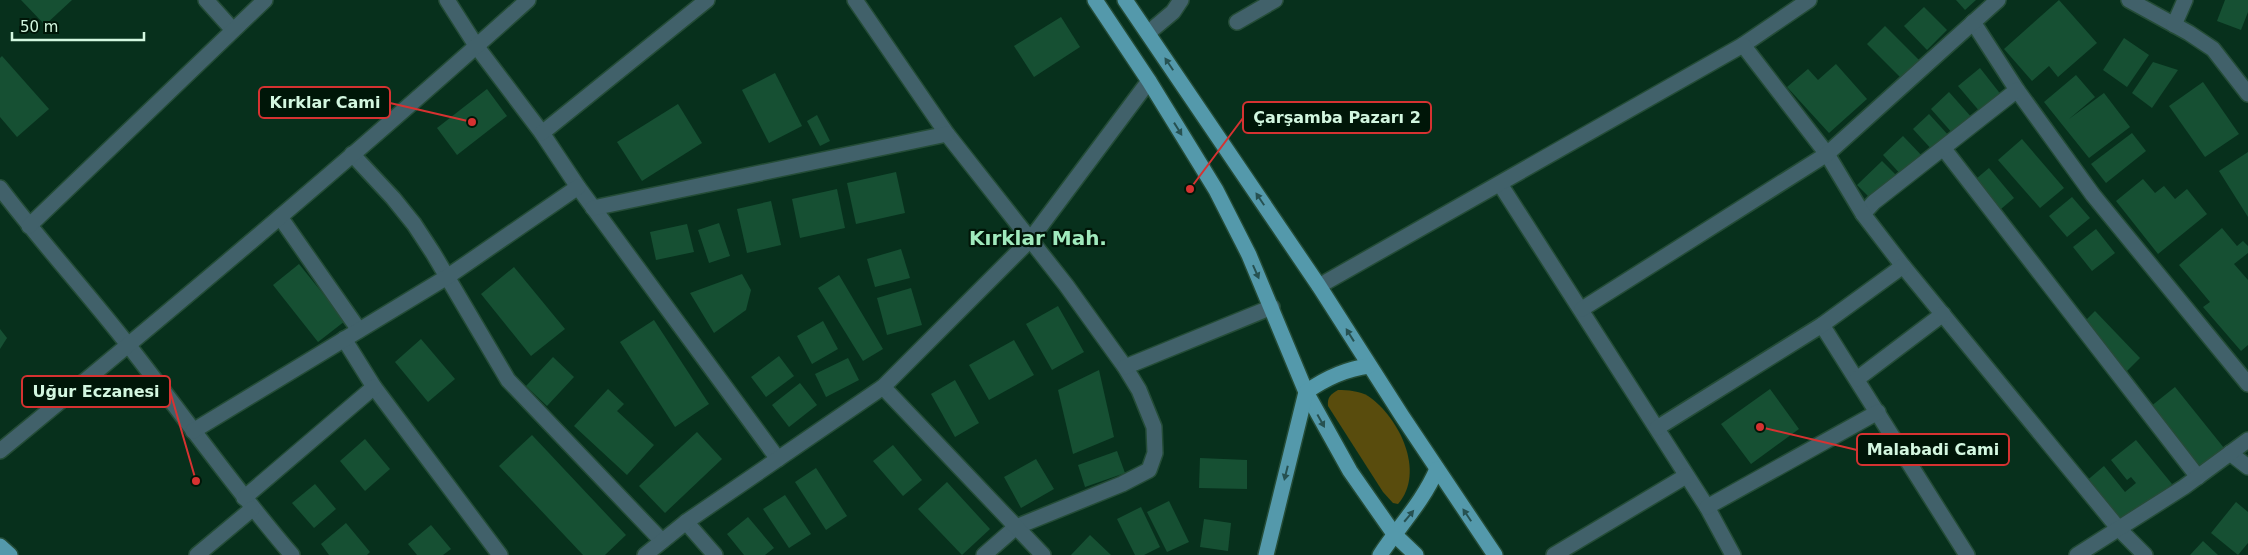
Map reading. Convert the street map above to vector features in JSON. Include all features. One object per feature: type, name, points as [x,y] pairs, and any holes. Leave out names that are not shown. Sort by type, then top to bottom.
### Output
[{"type":"main road","points":[[1096,0],[1149,81],[1216,190],[1272,307],[1306,392],[1350,471],[1394,534],[1416,555]]},
{"type":"main road","points":[[1125,0],[1319,286],[1369,366],[1494,555]]},
{"type":"main road","points":[[1266,555],[1306,392],[1332,375],[1350,368],[1369,366]]},
{"type":"main road","points":[[1380,555],[1394,534],[1419,504],[1437,469]]},
{"type":"main road","points":[[0,546],[10,555]]},
{"type":"street","points":[[206,0],[233,30]]},
{"type":"street","points":[[29,226],[265,0]]},
{"type":"street","points":[[447,0],[476,47],[542,133],[578,188],[778,459]]},
{"type":"street","points":[[0,451],[129,346],[528,0]]},
{"type":"street","points":[[542,133],[707,0]]},
{"type":"street","points":[[856,0],[947,134],[1104,336],[1139,390],[1154,427],[1155,453],[1149,470],[1122,484],[1016,527],[984,555]]},
{"type":"street","points":[[1148,33],[1173,12],[1181,0]]},
{"type":"street","points":[[1319,286],[1743,45],[1809,0]]},
{"type":"street","points":[[1582,309],[1826,154],[1998,0]]},
{"type":"street","points":[[2129,0],[2213,49],[2248,94]]},
{"type":"street","points":[[2174,25],[2185,0]]},
{"type":"street","points":[[1237,22],[1265,2]]},
{"type":"street","points":[[1973,22],[2016,90],[2093,195],[2248,384]]},
{"type":"street","points":[[1743,45],[1826,154],[1863,214],[1902,266],[2119,529],[2146,555]]},
{"type":"street","points":[[645,555],[686,522],[883,387],[1030,240],[1149,81]]},
{"type":"street","points":[[1863,214],[1874,202],[1944,149],[2016,90]]},
{"type":"street","points":[[593,208],[947,134]]},
{"type":"street","points":[[1944,149],[2198,477]]},
{"type":"street","points":[[352,154],[393,198],[414,224],[508,380],[662,541]]},
{"type":"street","points":[[1500,184],[1582,309],[1707,507],[1734,555]]},
{"type":"street","points":[[0,188],[29,226],[129,346],[248,503],[292,555]]},
{"type":"street","points":[[193,431],[447,277],[578,188]]},
{"type":"street","points":[[280,217],[358,330]]},
{"type":"street","points":[[1657,428],[1822,325],[1902,266]]},
{"type":"street","points":[[1125,367],[1272,307]]},
{"type":"street","points":[[1857,379],[1943,314]]},
{"type":"street","points":[[1822,325],[1967,555]]},
{"type":"street","points":[[344,339],[374,387],[500,555]]},
{"type":"street","points":[[197,555],[248,503],[374,387]]},
{"type":"street","points":[[883,387],[1043,555]]},
{"type":"street","points":[[1707,507],[1878,412]]},
{"type":"street","points":[[2077,555],[2198,477],[2248,440]]},
{"type":"street","points":[[2230,453],[2248,467]]},
{"type":"street","points":[[1554,555],[1686,476]]},
{"type":"street","points":[[686,522],[715,555]]},
{"type":"shaded area","points":[[1338,390],[1354,391],[1368,396],[1390,417],[1398,431],[1409,461],[1409,477],[1406,491],[1398,504],[1393,503],[1383,492],[1328,406],[1330,396]]},
{"type":"building","points":[[21,0],[72,0],[45,25]]},
{"type":"building","points":[[1956,0],[1976,0],[1965,10]]},
{"type":"building","points":[[2059,0],[2097,43],[2058,77],[2049,66],[2032,81],[2004,49]]},
{"type":"building","points":[[2225,0],[2248,0],[2248,12],[2241,30],[2217,21]]},
{"type":"building","points":[[1924,7],[1947,30],[1927,50],[1904,26]]},
{"type":"building","points":[[1061,17],[1080,47],[1034,77],[1014,46]]},
{"type":"building","points":[[1885,26],[1920,61],[1902,79],[1867,44]]},
{"type":"building","points":[[2124,38],[2149,55],[2127,87],[2103,70]]},
{"type":"building","points":[[2,56],[49,109],[17,137],[0,117],[0,58]]},
{"type":"building","points":[[2153,62],[2178,70],[2152,108],[2132,93]]},
{"type":"building","points":[[1836,64],[1867,99],[1829,133],[1787,87],[1808,69],[1818,80]]},
{"type":"building","points":[[1980,68],[2002,96],[1981,113],[1958,86]]},
{"type":"building","points":[[775,73],[802,126],[769,143],[742,90]]},
{"type":"building","points":[[2076,75],[2095,97],[2069,119],[2104,93],[2130,127],[2089,158],[2044,102]]},
{"type":"building","points":[[2203,82],[2239,134],[2205,157],[2169,106]]},
{"type":"building","points":[[487,89],[507,116],[457,155],[437,128]]},
{"type":"building","points":[[1949,92],[1973,119],[1954,135],[1931,109]]},
{"type":"building","points":[[678,104],[702,143],[642,181],[617,142]]},
{"type":"building","points":[[1929,114],[1950,137],[1934,152],[1913,129]]},
{"type":"building","points":[[817,115],[830,141],[820,146],[807,121]]},
{"type":"building","points":[[2132,133],[2146,151],[2106,183],[2091,164]]},
{"type":"building","points":[[1903,136],[1923,157],[1903,177],[1883,155]]},
{"type":"building","points":[[2022,139],[2064,188],[2040,208],[1998,160]]},
{"type":"building","points":[[2248,152],[2248,217],[2219,171]]},
{"type":"building","points":[[1882,161],[1899,178],[1874,202],[1857,185]]},
{"type":"building","points":[[1989,168],[2014,198],[1995,214],[1970,184]]},
{"type":"building","points":[[896,172],[905,213],[856,224],[847,183]]},
{"type":"building","points":[[2143,179],[2155,193],[2164,186],[2175,199],[2187,189],[2207,214],[2158,254],[2116,201]]},
{"type":"building","points":[[837,189],[845,228],[800,238],[792,199]]},
{"type":"building","points":[[2072,197],[2090,218],[2067,237],[2049,216]]},
{"type":"building","points":[[771,201],[781,245],[747,253],[737,209]]},
{"type":"building","points":[[719,223],[730,256],[709,263],[698,230]]},
{"type":"building","points":[[687,224],[694,252],[656,260],[650,232]]},
{"type":"building","points":[[2222,228],[2237,246],[2243,241],[2248,246],[2248,253],[2234,264],[2248,280],[2248,345],[2241,351],[2203,307],[2210,302],[2179,265]]},
{"type":"building","points":[[2096,229],[2115,253],[2092,271],[2073,247]]},
{"type":"building","points":[[901,249],[910,278],[875,287],[867,259]]},
{"type":"building","points":[[299,264],[345,321],[318,342],[273,285]]},
{"type":"building","points":[[514,267],[565,329],[531,356],[481,294]]},
{"type":"building","points":[[742,274],[751,290],[746,310],[714,333],[690,293]]},
{"type":"building","points":[[839,275],[883,349],[863,361],[818,288]]},
{"type":"building","points":[[911,288],[922,325],[887,335],[877,298]]},
{"type":"building","points":[[1058,306],[1084,352],[1052,370],[1026,324]]},
{"type":"building","points":[[2095,311],[2140,358],[2125,373],[2080,326]]},
{"type":"building","points":[[654,320],[709,404],[675,427],[620,342]]},
{"type":"building","points":[[823,321],[838,349],[812,364],[797,336]]},
{"type":"building","points":[[0,329],[7,338],[0,349]]},
{"type":"building","points":[[421,339],[455,379],[428,402],[395,362]]},
{"type":"building","points":[[1014,340],[1034,375],[989,400],[969,365]]},
{"type":"building","points":[[779,356],[794,376],[766,397],[751,377]]},
{"type":"building","points":[[553,357],[574,377],[547,406],[526,386]]},
{"type":"building","points":[[848,358],[859,380],[826,397],[815,374]]},
{"type":"building","points":[[1099,370],[1114,437],[1073,454],[1058,390]]},
{"type":"building","points":[[955,380],[979,423],[955,437],[931,394]]},
{"type":"building","points":[[800,383],[817,405],[789,427],[772,405]]},
{"type":"building","points":[[2175,387],[2224,448],[2198,468],[2150,407]]},
{"type":"building","points":[[608,389],[624,404],[617,411],[654,445],[627,475],[574,426]]},
{"type":"building","points":[[1770,389],[1799,429],[1751,464],[1721,424]]},
{"type":"building","points":[[697,432],[722,459],[665,513],[639,486]]},
{"type":"building","points":[[532,435],[626,535],[605,555],[583,555],[499,466]]},
{"type":"building","points":[[365,439],[390,469],[365,491],[340,461]]},
{"type":"building","points":[[2136,440],[2172,484],[2120,526],[2084,483],[2104,466],[2125,492],[2136,483],[2131,477],[2127,480],[2111,460]]},
{"type":"building","points":[[893,445],[922,480],[903,496],[873,461]]},
{"type":"building","points":[[1117,451],[1125,473],[1085,487],[1078,465]]},
{"type":"building","points":[[1200,458],[1247,460],[1247,489],[1199,488]]},
{"type":"building","points":[[1036,459],[1054,489],[1021,508],[1004,477]]},
{"type":"building","points":[[816,468],[847,516],[826,530],[795,482]]},
{"type":"building","points":[[947,482],[990,529],[962,555],[918,509]]},
{"type":"building","points":[[315,484],[336,509],[314,528],[292,503]]},
{"type":"building","points":[[785,495],[811,534],[789,548],[763,509]]},
{"type":"building","points":[[1169,501],[1189,542],[1167,552],[1147,512]]},
{"type":"building","points":[[2236,502],[2248,512],[2248,543],[2238,555],[2211,533]]},
{"type":"building","points":[[1141,507],[1160,547],[1144,555],[1135,555],[1117,519]]},
{"type":"building","points":[[748,517],[774,548],[765,555],[744,555],[727,534]]},
{"type":"building","points":[[1204,519],[1231,523],[1228,551],[1200,547]]},
{"type":"building","points":[[346,523],[370,552],[367,555],[329,555],[321,544]]},
{"type":"building","points":[[431,525],[451,549],[443,555],[417,555],[408,544]]},
{"type":"building","points":[[1090,535],[1111,555],[1071,555]]},
{"type":"building","points":[[2203,541],[2218,555],[2190,555]]},
{"type":"place","name":"Kırklar Cami","points":[[472,122]]},
{"type":"place","name":"Çarşamba Pazarı 2","points":[[1190,189]]},
{"type":"place","name":"Malabadi Cami","points":[[1760,427]]},
{"type":"place","name":"Uğur Eczanesi","points":[[196,481]]},
{"type":"district","name":"Kırklar Mah.","points":[[1038,238]]}]
